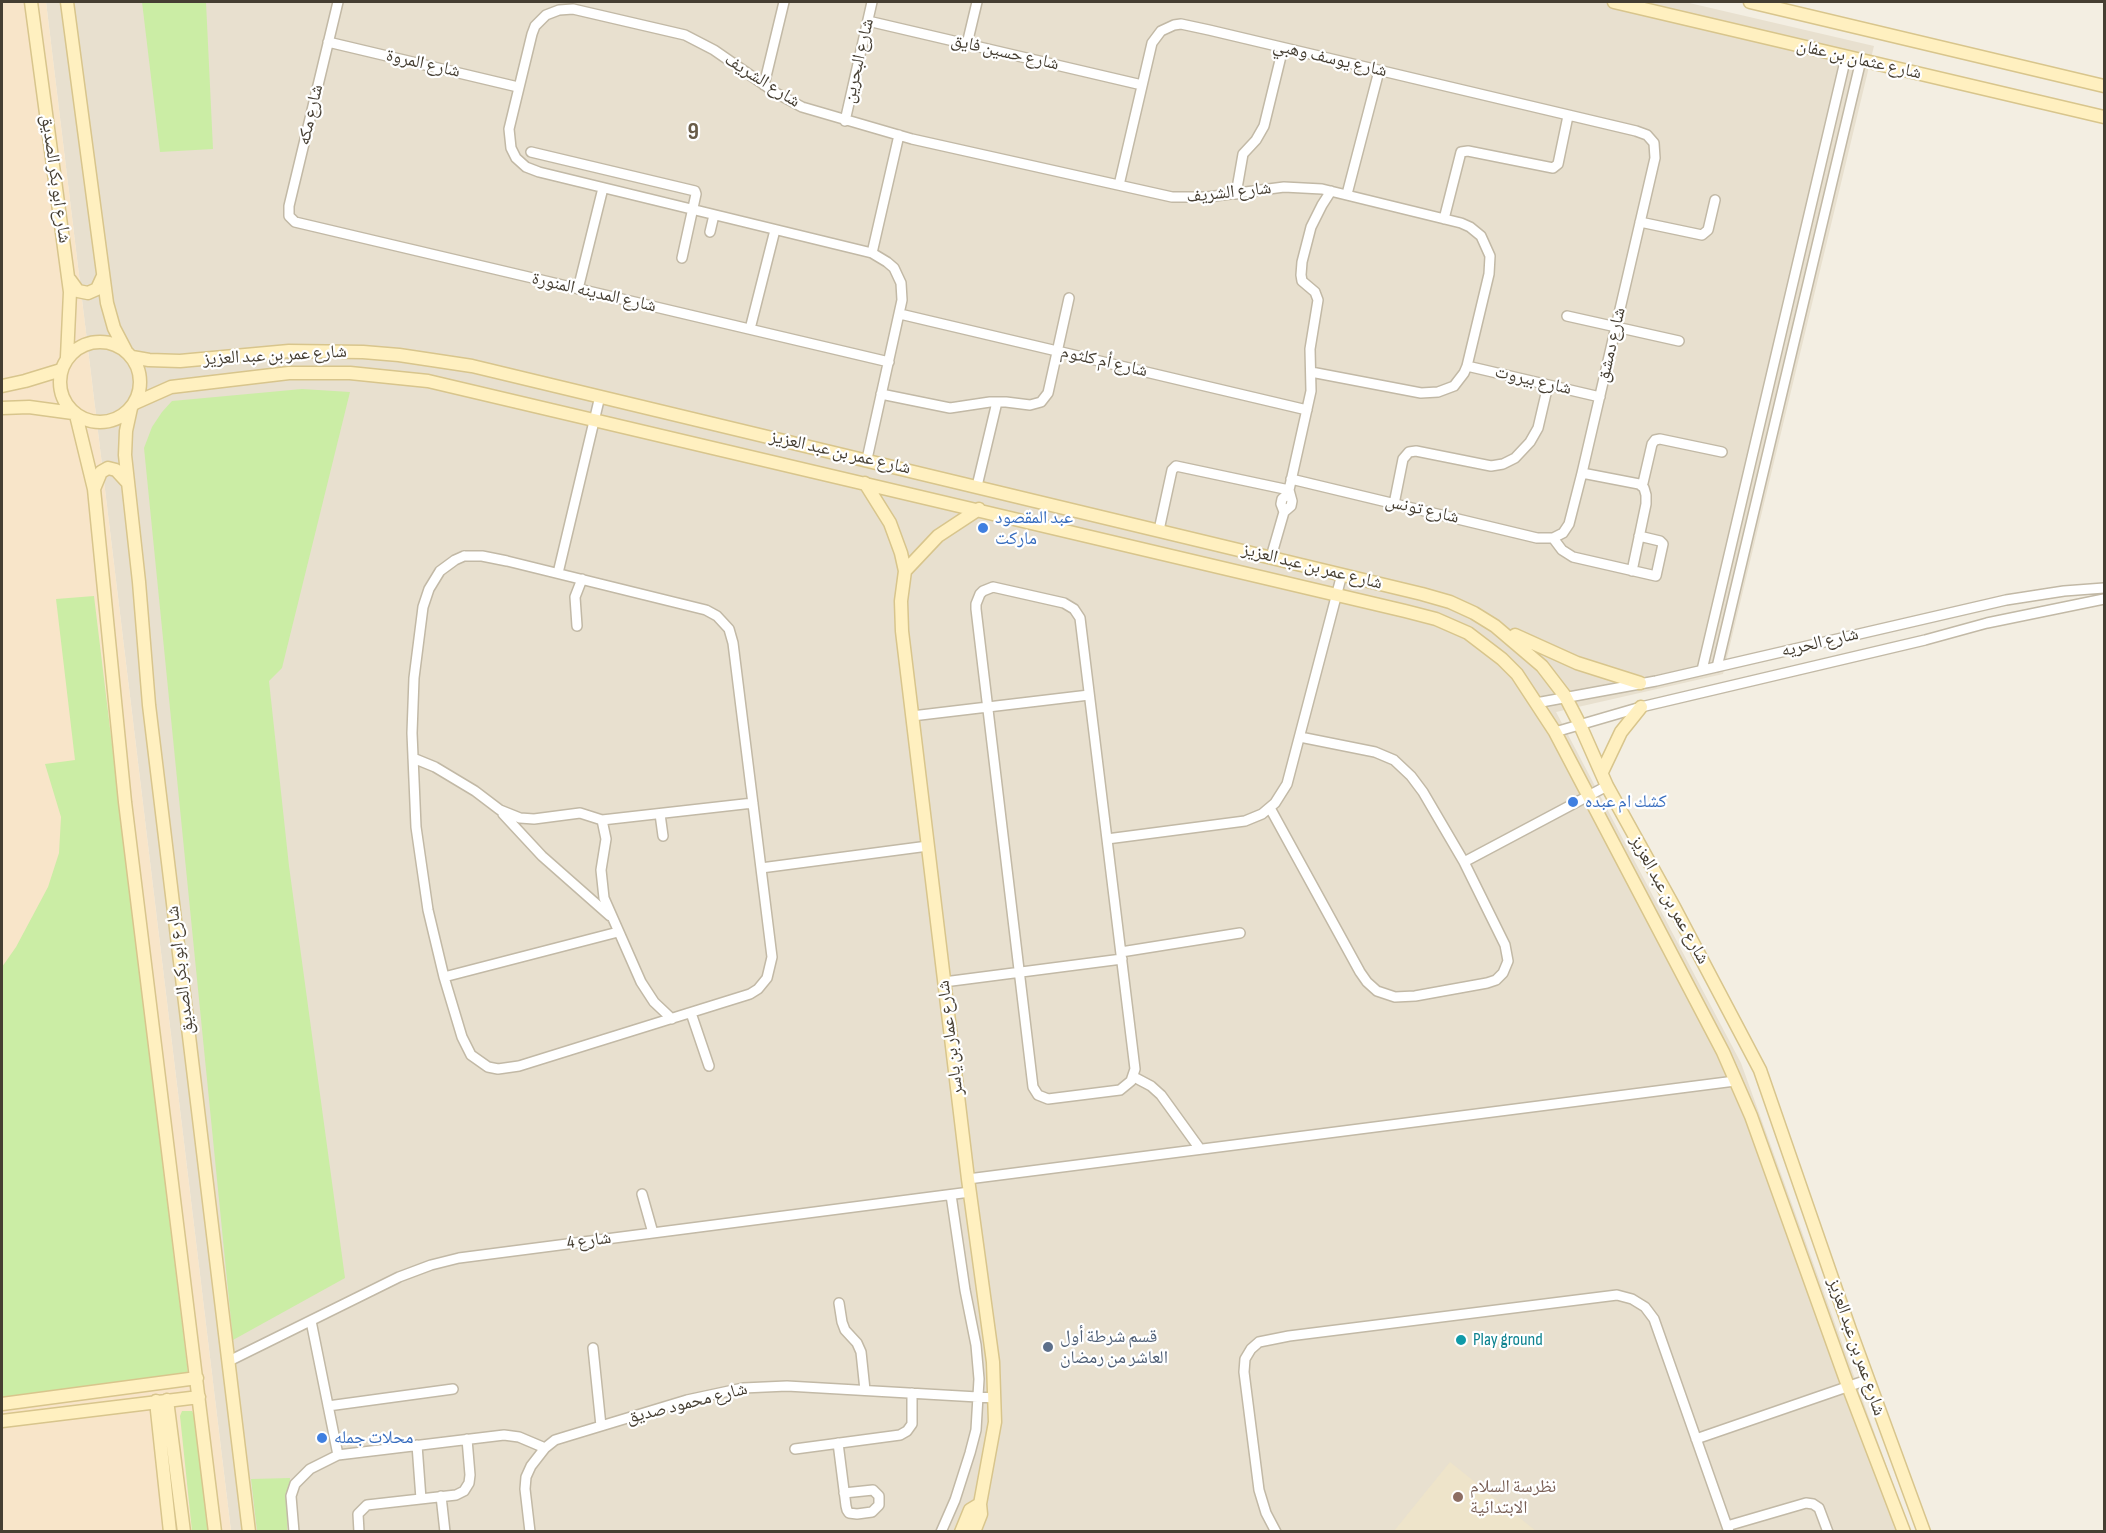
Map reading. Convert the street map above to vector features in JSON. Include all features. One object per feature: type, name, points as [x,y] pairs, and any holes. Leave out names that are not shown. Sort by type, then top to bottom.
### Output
[{"type":"street","name":"شارع ابو بكر الصديق","points":[[31,2],[67,276],[70,314],[67,357]]},
{"type":"street","name":"شارع ابو بكر الصديق","points":[[67,2],[110,316],[129,354]]},
{"type":"street","name":"شارع مكه","points":[[298,224],[290,216],[289,206],[338,2]]},
{"type":"street","points":[[764,85],[784,2]]},
{"type":"street","name":"شارع البحرين","points":[[845,121],[872,2]]},
{"type":"street","points":[[966,44],[977,2]]},
{"type":"street","name":"شارع عثمان بن عفان","points":[[1621,2],[2104,117]]},
{"type":"street","name":"شارع عثمان بن عفان","points":[[1750,2],[2104,86]]},
{"type":"street","name":"شارع الشريف","points":[[867,459],[900,314],[903,295],[899,276],[887,262],[872,252],[532,170],[516,158],[508,135],[518,87],[530,39],[536,26],[552,12],[574,5],[685,36],[714,50],[764,85],[802,107],[899,135],[1172,197],[1207,197],[1291,187],[1331,191],[1470,227],[1485,241],[1490,256],[1489,274],[1467,366],[1454,386],[1430,393],[1405,391],[1311,372]]},
{"type":"street","name":"شارع حسين فايق","points":[[868,21],[1142,85]]},
{"type":"street","name":"شارع يوسف وهبي","points":[[1119,186],[1152,43],[1161,31],[1174,25],[1186,25],[1642,133],[1651,138],[1654,143]]},
{"type":"street","name":"شارع المروة","points":[[328,42],[518,87]]},
{"type":"street","points":[[1236,194],[1243,154],[1256,140],[1264,126],[1283,48]]},
{"type":"street","points":[[1702,670],[1846,57]]},
{"type":"street","points":[[1717,667],[1861,60]]},
{"type":"street","points":[[1347,194],[1378,71]]},
{"type":"street","points":[[1444,219],[1461,152],[1468,150],[1553,168],[1558,164],[1568,116]]},
{"type":"street","points":[[872,252],[899,135]]},
{"type":"street","name":"شارع دمشق","points":[[1553,538],[1563,533],[1569,524],[1582,474],[1655,154],[1654,143]]},
{"type":"street","points":[[531,152],[694,190],[696,194],[682,258]]},
{"type":"street","points":[[1820,167],[1835,170]]},
{"type":"street","points":[[578,289],[603,188]]},
{"type":"street","points":[[1271,557],[1284,512],[1282,499],[1289,491],[1307,410],[1311,372],[1310,349],[1318,300],[1316,292],[1302,281],[1300,275],[1302,262],[1311,227],[1331,191]]},
{"type":"street","points":[[1640,222],[1702,235],[1708,230],[1715,200]]},
{"type":"street","points":[[1812,202],[1826,206]]},
{"type":"street","points":[[710,232],[714,215]]},
{"type":"street","name":"شارع المدينه المنورة","points":[[298,224],[889,362]]},
{"type":"street","points":[[750,329],[775,230]]},
{"type":"street","points":[[67,276],[78,291],[88,293],[97,288],[103,275]]},
{"type":"street","points":[[881,394],[950,408],[997,402],[1030,405],[1041,402],[1048,393],[1069,298]]},
{"type":"street","name":"شارع أم كلثوم","points":[[900,314],[1307,410]]},
{"type":"street","points":[[1567,316],[1679,341]]},
{"type":"street","points":[[2,408],[29,407],[74,414],[92,422],[111,421],[122,416],[133,406],[140,388],[140,372],[129,354],[112,343],[95,342],[80,346],[67,357],[61,370],[59,385],[63,400],[74,414]]},
{"type":"street","name":"شارع عمر بن عبد العزيز","points":[[129,354],[164,361],[289,351],[353,351],[472,366],[1422,594],[1474,613],[1495,626],[1542,666],[1565,696],[1602,772],[1606,786],[1674,907],[1760,1070],[1867,1380],[1924,1532]]},
{"type":"street","points":[[197,360],[195,369],[198,382]]},
{"type":"street","name":"شارع بيروت","points":[[1467,366],[1600,397]]},
{"type":"street","points":[[2,386],[61,370]]},
{"type":"street","name":"شارع عمر بن عبد العزيز","points":[[133,406],[171,387],[289,373],[350,373],[389,376],[467,388],[1436,619],[1468,633],[1502,659],[1517,674],[1555,732],[1723,1052],[1751,1116],[1848,1386],[1904,1532]]},
{"type":"street","points":[[1394,504],[1403,459],[1409,452],[1491,466],[1503,464],[1515,458],[1530,442],[1538,428],[1548,385]]},
{"type":"street","points":[[558,573],[600,396]]},
{"type":"street","points":[[977,486],[997,402]]},
{"type":"street","name":"شارع ابو بكر الصديق","points":[[133,406],[125,443],[127,482],[139,582],[149,705],[249,1532]]},
{"type":"street","name":"شارع ابو بكر الصديق","points":[[74,414],[94,489],[125,802],[215,1532]]},
{"type":"street","points":[[1641,485],[1655,440],[1660,439],[1722,452]]},
{"type":"street","points":[[1159,530],[1172,470],[1176,466],[1289,491]]},
{"type":"street","points":[[94,489],[101,472],[108,468],[116,470],[127,482]]},
{"type":"street","points":[[1582,474],[1641,485],[1645,492],[1646,500],[1632,571]]},
{"type":"street","name":"شارع تونس","points":[[1292,479],[1537,538],[1553,538]]},
{"type":"street","name":"شارع عمار بن ياسر","points":[[865,483],[890,523],[905,571],[901,616],[912,716],[968,1179],[993,1362],[995,1422],[980,1504],[981,1514],[974,1532]]},
{"type":"street","points":[[1741,505],[1755,508]]},
{"type":"street","points":[[905,571],[938,536],[979,509]]},
{"type":"street","points":[[1553,538],[1562,550],[1573,557],[1657,575],[1664,546],[1660,541],[1639,536]]},
{"type":"street","points":[[1732,540],[1747,543]]},
{"type":"street","points":[[473,556],[582,579],[706,610],[717,616],[732,635],[771,957],[766,978],[758,989],[750,994],[519,1066],[498,1069],[488,1067],[471,1055],[466,1047],[444,977],[432,928],[420,858],[416,827],[413,758],[414,686],[421,616],[429,589],[440,571],[455,560],[473,556]]},
{"type":"street","points":[[1107,839],[1245,821],[1257,817],[1280,797],[1287,784],[1342,574]]},
{"type":"street","points":[[577,626],[575,597],[582,579]]},
{"type":"street","points":[[993,587],[1064,603],[1074,609],[1080,618],[1089,695],[1135,1064],[1134,1077],[1128,1085],[1115,1091],[1053,1099],[1043,1098],[1035,1092],[1032,1082],[987,707],[976,604],[984,591],[993,587]]},
{"type":"street","name":"شارع الحريه","points":[[1536,703],[1717,667],[2006,600],[2064,591],[2104,588]]},
{"type":"street","name":"شارع الحريه","points":[[1555,732],[1641,707],[1988,623],[2104,599]]},
{"type":"street","points":[[2094,601],[2104,605]]},
{"type":"street","points":[[1495,626],[1577,663],[1640,683]]},
{"type":"street","points":[[912,716],[1089,695]]},
{"type":"street","points":[[1602,772],[1617,738],[1641,707]]},
{"type":"street","points":[[1270,808],[1360,972],[1372,987],[1389,996],[1408,997],[1484,984],[1496,980],[1506,969],[1507,950],[1464,862],[1423,792],[1405,770],[1394,760],[1370,750],[1300,737]]},
{"type":"street","points":[[413,758],[430,764],[459,781],[500,810],[527,819],[580,813],[602,820],[753,803]]},
{"type":"street","points":[[1464,862],[1606,786]]},
{"type":"street","points":[[500,810],[549,864],[613,918]]},
{"type":"street","points":[[660,814],[663,836]]},
{"type":"street","points":[[602,820],[606,839],[601,870],[603,898],[647,992],[672,1019]]},
{"type":"street","points":[[761,868],[928,846]]},
{"type":"street","points":[[444,977],[618,932]]},
{"type":"street","points":[[944,981],[1121,956],[1240,933]]},
{"type":"street","points":[[691,1013],[709,1066]]},
{"type":"street","points":[[1134,1077],[1152,1086],[1161,1095],[1200,1149]]},
{"type":"street","points":[[968,1179],[1736,1080]]},
{"type":"street","name":"شارع 4","points":[[229,1361],[392,1280],[441,1262],[478,1254],[970,1192]]},
{"type":"street","points":[[642,1194],[653,1233]]},
{"type":"street","points":[[941,1532],[970,1453],[976,1430],[979,1397],[978,1362],[951,1195]]},
{"type":"street","points":[[1275,1532],[1259,1490],[1244,1372],[1245,1359],[1259,1342],[1617,1295],[1632,1299],[1644,1307],[1654,1319],[1728,1529],[1806,1503],[1819,1508],[1828,1532]]},
{"type":"street","points":[[839,1303],[845,1330],[857,1343],[861,1352],[865,1390]]},
{"type":"street","points":[[310,1321],[338,1455]]},
{"type":"street","points":[[593,1348],[601,1426]]},
{"type":"street","points":[[2,1404],[197,1378]]},
{"type":"street","points":[[1696,1439],[1867,1380]]},
{"type":"street","name":"شارع محمود صديق","points":[[530,1532],[525,1489],[526,1477],[531,1466],[545,1448],[555,1440],[687,1400],[743,1388],[787,1386],[995,1398]]},
{"type":"street","points":[[328,1406],[453,1389]]},
{"type":"street","points":[[795,1449],[900,1435],[912,1424],[912,1393]]},
{"type":"street","points":[[2,1420],[199,1397]]},
{"type":"street","points":[[162,1401],[170,1532]]},
{"type":"street","points":[[162,1401],[184,1532]]},
{"type":"street","points":[[294,1532],[291,1496],[296,1484],[310,1469],[338,1455],[504,1435],[519,1437],[545,1448]]},
{"type":"street","points":[[359,1532],[358,1514],[367,1505],[456,1495],[464,1491],[469,1483],[470,1475],[467,1438]]},
{"type":"street","points":[[838,1443],[844,1493]]},
{"type":"street","points":[[417,1445],[421,1499]]},
{"type":"street","points":[[441,1496],[446,1532]]},
{"type":"street","name":"شارع عمار بن ياسر","points":[[961,1532],[970,1510],[980,1504]]},
{"type":"shaded area","points":[[2,2],[46,2],[231,1531],[2,1532]]},
{"type":"shaded area","points":[[46,2],[1685,2],[1874,46],[1723,674],[1556,712],[1741,1063],[1910,1531],[231,1531]]},
{"type":"shaded area","name":"نظرسة السلام الابتدائية","points":[[1450,1462],[1536,1531],[1394,1531]]},
{"type":"green space","points":[[142,2],[206,2],[213,149],[160,152]]},
{"type":"green space","points":[[302,389],[350,392],[282,668],[269,681],[289,866],[345,1278],[233,1340],[144,448],[152,427],[172,401]]},
{"type":"green space","points":[[94,596],[188,1373],[2,1399],[2,967],[16,947],[48,887],[59,853],[61,817],[45,764],[75,760],[56,599]]},
{"type":"green space","points":[[182,1411],[192,1411],[196,1420],[210,1531],[192,1531],[180,1416]]},
{"type":"green space","points":[[290,1478],[287,1531],[257,1531],[251,1479]]},
{"type":"place","name":"عبد المقصود ماركت","points":[[983,528]]},
{"type":"place","name":"كشك ام عبده","points":[[1573,802]]},
{"type":"place","name":"Play ground","points":[[1461,1340]]},
{"type":"place","name":"قسم شرطة أول العاشر من رمضان","points":[[1048,1347]]},
{"type":"place","name":"محلات جمله","points":[[322,1438]]},
{"type":"place","name":"نظرسة السلام الابتدائية","points":[[1458,1497]]},
{"type":"district","name":"9","points":[[694,133]]}]
